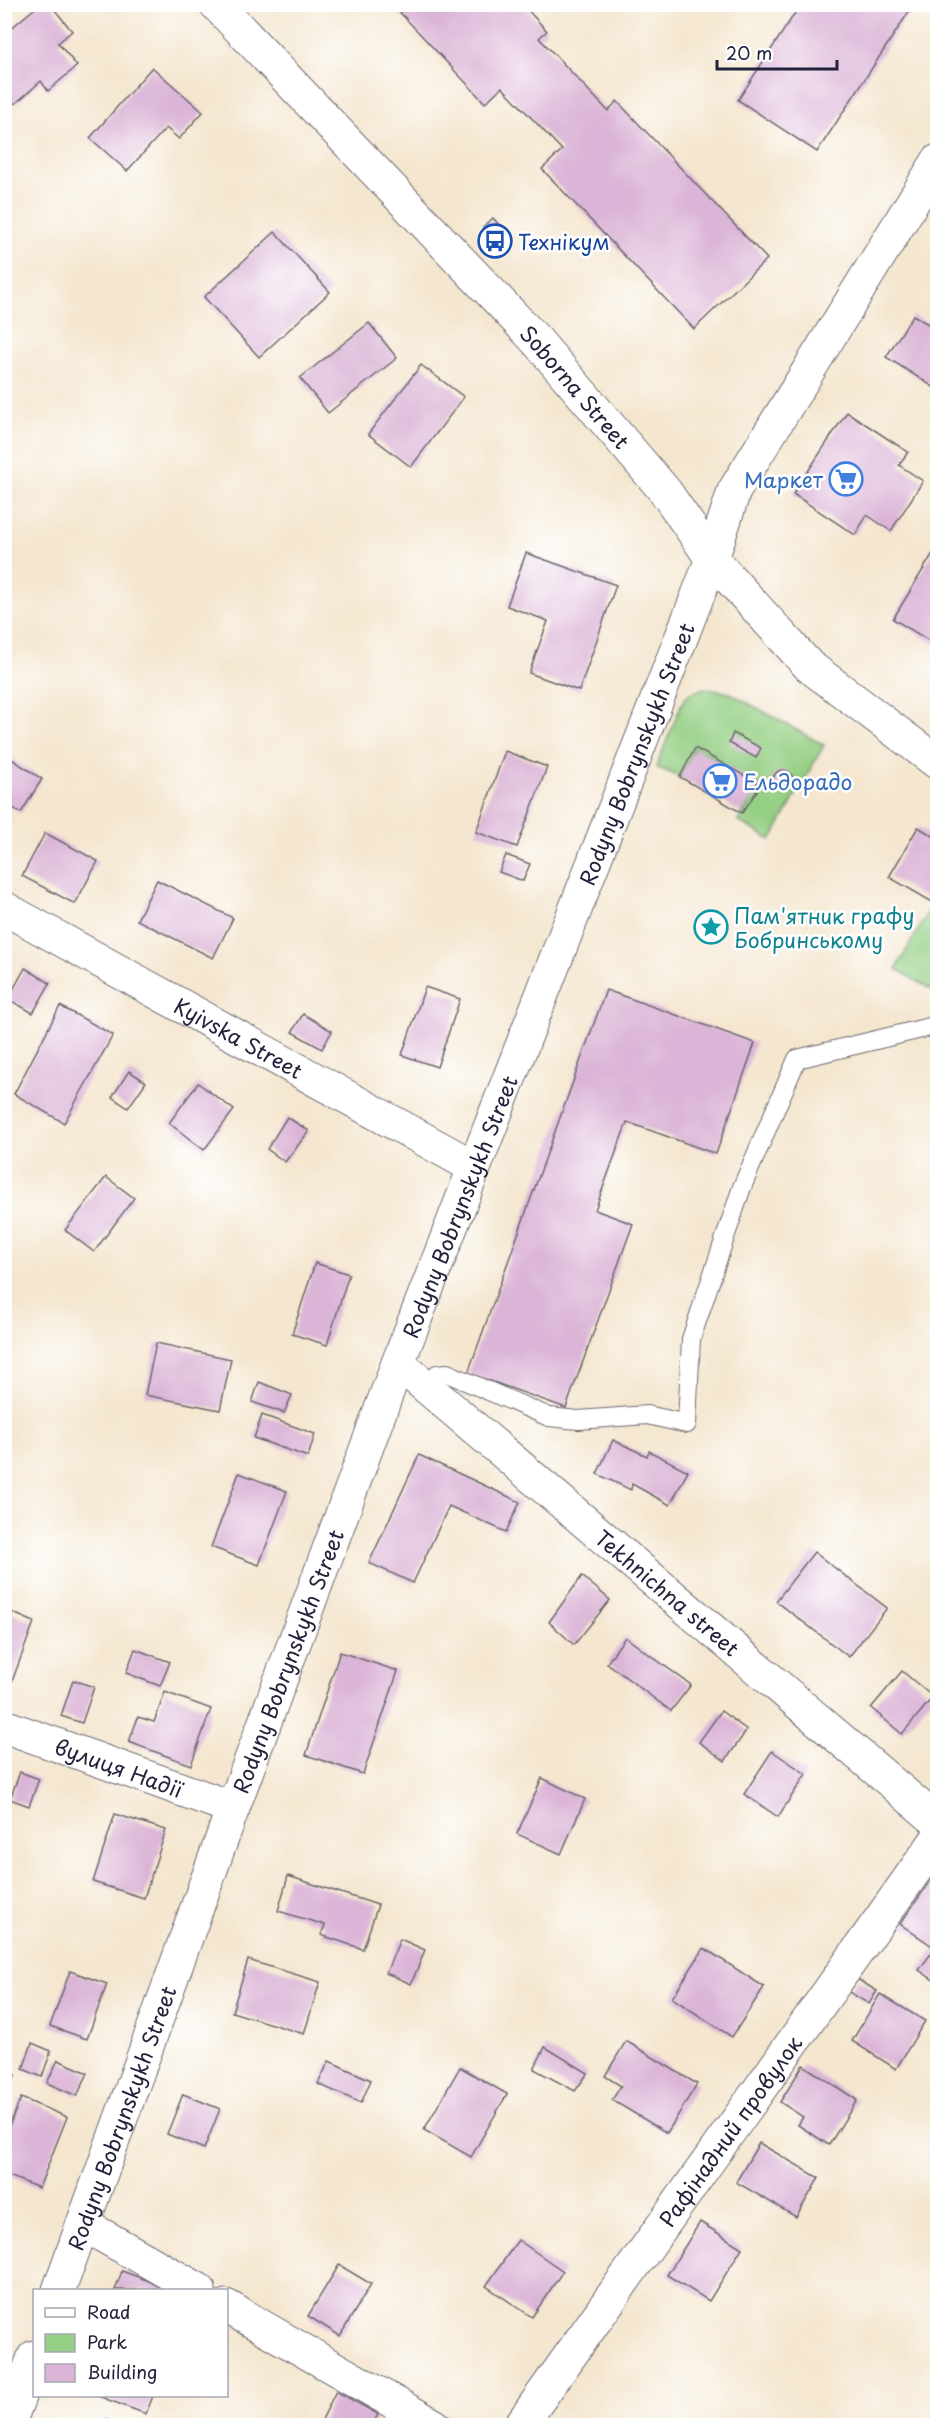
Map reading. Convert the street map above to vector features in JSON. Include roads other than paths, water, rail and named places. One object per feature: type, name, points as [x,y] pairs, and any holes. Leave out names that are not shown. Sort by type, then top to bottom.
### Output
[{"type":"street","name":"Soborna Street","points":[[216,4],[536,340],[665,491],[712,559],[809,666],[938,763]]},
{"type":"street","name":"Rodyny Bobrynskykh Street","points":[[59,2289],[233,1808],[398,1364],[712,559],[734,491],[938,161]]},
{"type":"street","name":"Kyivska Street","points":[[4,908],[474,1167]]},
{"type":"street","name":"Tekhnichna street","points":[[398,1364],[938,1822]]},
{"type":"street","name":"вулиця Надії","points":[[4,1726],[233,1808]]},
{"type":"street","name":"Рафінадний провулок","points":[[520,2426],[938,1838]]},
{"type":"street","points":[[84,2225],[197,2289]]},
{"type":"street","points":[[228,2307],[435,2426]]},
{"type":"street","points":[[8,2426],[33,2359]]},
{"type":"lane","points":[[427,1388],[437,1374],[447,1373],[549,1417],[578,1420],[647,1415],[687,1424],[691,1339],[742,1187],[797,1059],[938,1025]]},
{"type":"place","name":"Технікум","points":[[495,241]]},
{"type":"place","name":"Маркет","points":[[846,479]]},
{"type":"place","name":"Ельдорадо","points":[[720,781]]},
{"type":"place","name":"Пам'ятник графу Бобринському","points":[[711,927]]}]
